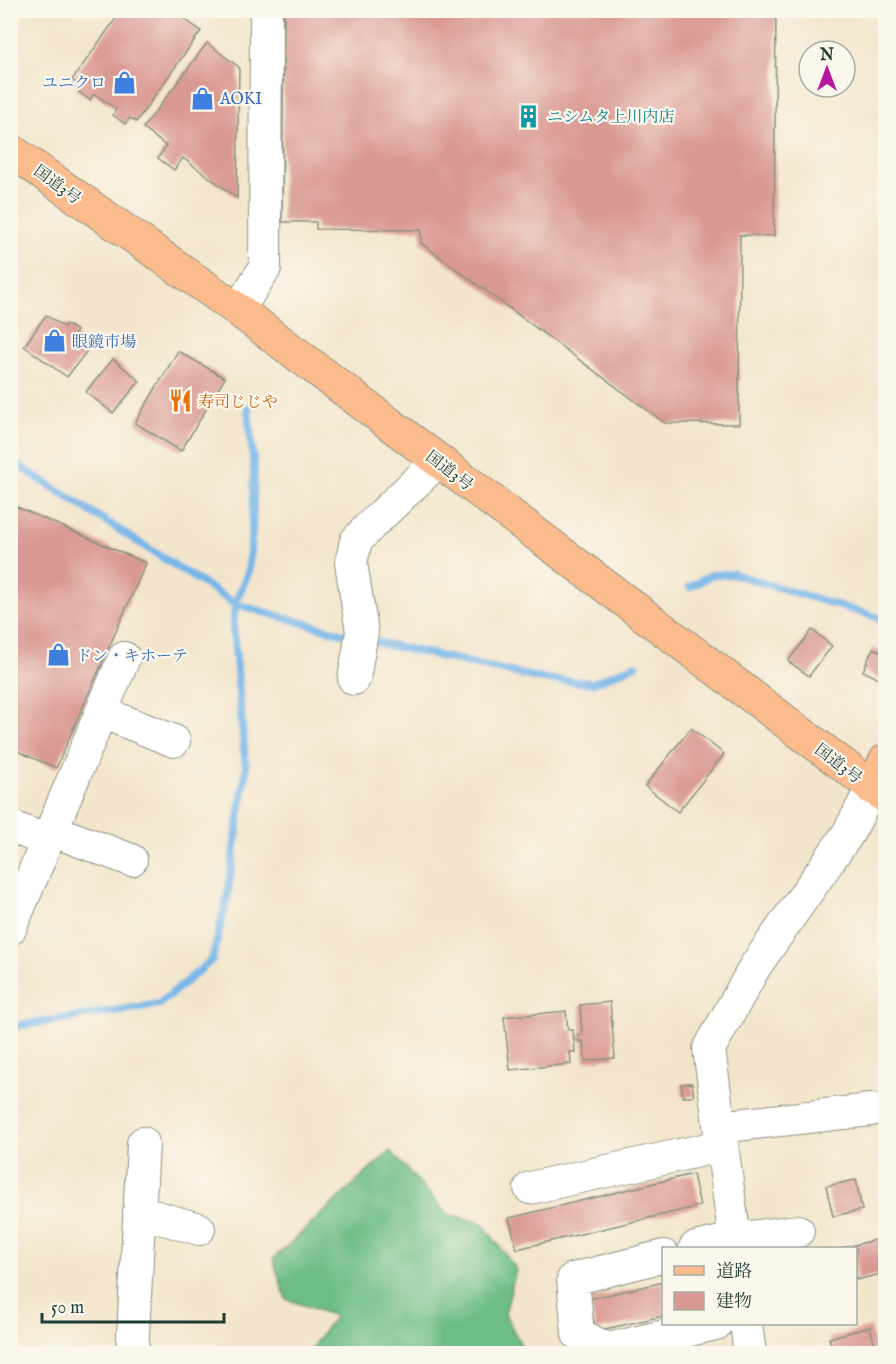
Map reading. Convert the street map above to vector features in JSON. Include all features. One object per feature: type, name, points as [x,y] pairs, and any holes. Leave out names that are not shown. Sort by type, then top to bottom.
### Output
[{"type":"highway","name":"国道3号","points":[[10,150],[238,310],[438,461],[881,782]]},
{"type":"street","points":[[238,310],[265,268],[266,10]]},
{"type":"street","points":[[354,679],[361,638],[351,563],[356,542],[438,461]]},
{"type":"street","points":[[10,929],[124,658]]},
{"type":"street","points":[[101,712],[174,741]]},
{"type":"street","points":[[735,1244],[709,1049],[756,965],[881,782]]},
{"type":"street","points":[[10,826],[49,835],[131,860]]},
{"type":"street","points":[[530,1188],[720,1137],[870,1110]]},
{"type":"street","points":[[132,1353],[142,1143]]},
{"type":"street","points":[[139,1212],[200,1229]]},
{"type":"street","points":[[705,1247],[735,1244],[798,1231]]},
{"type":"street","points":[[662,1256],[573,1279],[578,1334],[612,1351],[709,1325]]},
{"type":"street","points":[[746,1325],[750,1353]]},
{"type":"green space","points":[[390,1151],[448,1214],[482,1223],[516,1269],[505,1314],[525,1353],[308,1353],[335,1316],[286,1299],[273,1259]]},
{"type":"building","points":[[122,10],[172,10],[201,31],[136,122],[130,118],[125,124],[113,115],[116,109],[94,94],[90,100],[75,89],[77,84],[72,80]]},
{"type":"building","name":"ニシムタ上川内店","points":[[284,10],[776,10],[774,236],[740,235],[739,424],[665,423],[421,243],[421,230],[316,229],[316,222],[282,222]]},
{"type":"building","name":"AOKI","points":[[207,43],[239,67],[237,198],[183,158],[174,170],[158,158],[166,146],[143,128]]},
{"type":"building","name":"眼鏡市場","points":[[46,315],[64,327],[66,324],[77,331],[74,335],[90,347],[67,377],[24,346]]},
{"type":"building","name":"寿司じじや","points":[[178,351],[225,378],[181,451],[135,423]]},
{"type":"building","points":[[113,359],[140,381],[113,413],[86,392]]},
{"type":"building","name":"ドン・キホーテ","points":[[10,504],[146,563],[56,768],[10,748]]},
{"type":"building","points":[[812,630],[832,646],[809,676],[788,661]]},
{"type":"building","points":[[873,648],[886,654],[886,682],[863,671]]},
{"type":"building","points":[[691,728],[724,754],[678,812],[645,786]]},
{"type":"building","points":[[610,1002],[615,1058],[585,1061],[583,1041],[579,1042],[578,1034],[582,1034],[580,1005]]},
{"type":"building","points":[[566,1011],[568,1030],[573,1030],[575,1052],[570,1052],[571,1064],[510,1070],[504,1017]]},
{"type":"building","points":[[692,1083],[694,1096],[683,1097],[681,1084]]},
{"type":"building","points":[[693,1174],[700,1206],[517,1249],[509,1218]]},
{"type":"building","points":[[856,1180],[862,1210],[833,1216],[826,1186]]},
{"type":"building","points":[[886,1237],[886,1273],[857,1280],[857,1247],[847,1247]]},
{"type":"building","points":[[662,1282],[662,1316],[596,1331],[589,1299]]},
{"type":"building","points":[[870,1327],[877,1354],[834,1354],[829,1338]]},
{"type":"waterway","points":[[10,1027],[159,1004],[212,960],[227,898],[246,769],[233,627],[235,604],[248,573],[252,530],[254,469],[248,408]]},
{"type":"waterway","points":[[10,460],[235,604],[355,637]]},
{"type":"waterway","points":[[690,587],[711,575],[734,574],[886,620]]},
{"type":"waterway","points":[[367,640],[542,679],[593,683],[636,665]]},
{"type":"place","name":"ユニクロ","points":[[124,82]]},
{"type":"place","name":"AOKI","points":[[202,98]]},
{"type":"place","name":"ニシムタ上川内店","points":[[529,116]]},
{"type":"place","name":"眼鏡市場","points":[[54,341]]},
{"type":"place","name":"寿司じじや","points":[[180,401]]},
{"type":"place","name":"ドン・キホーテ","points":[[58,655]]}]
